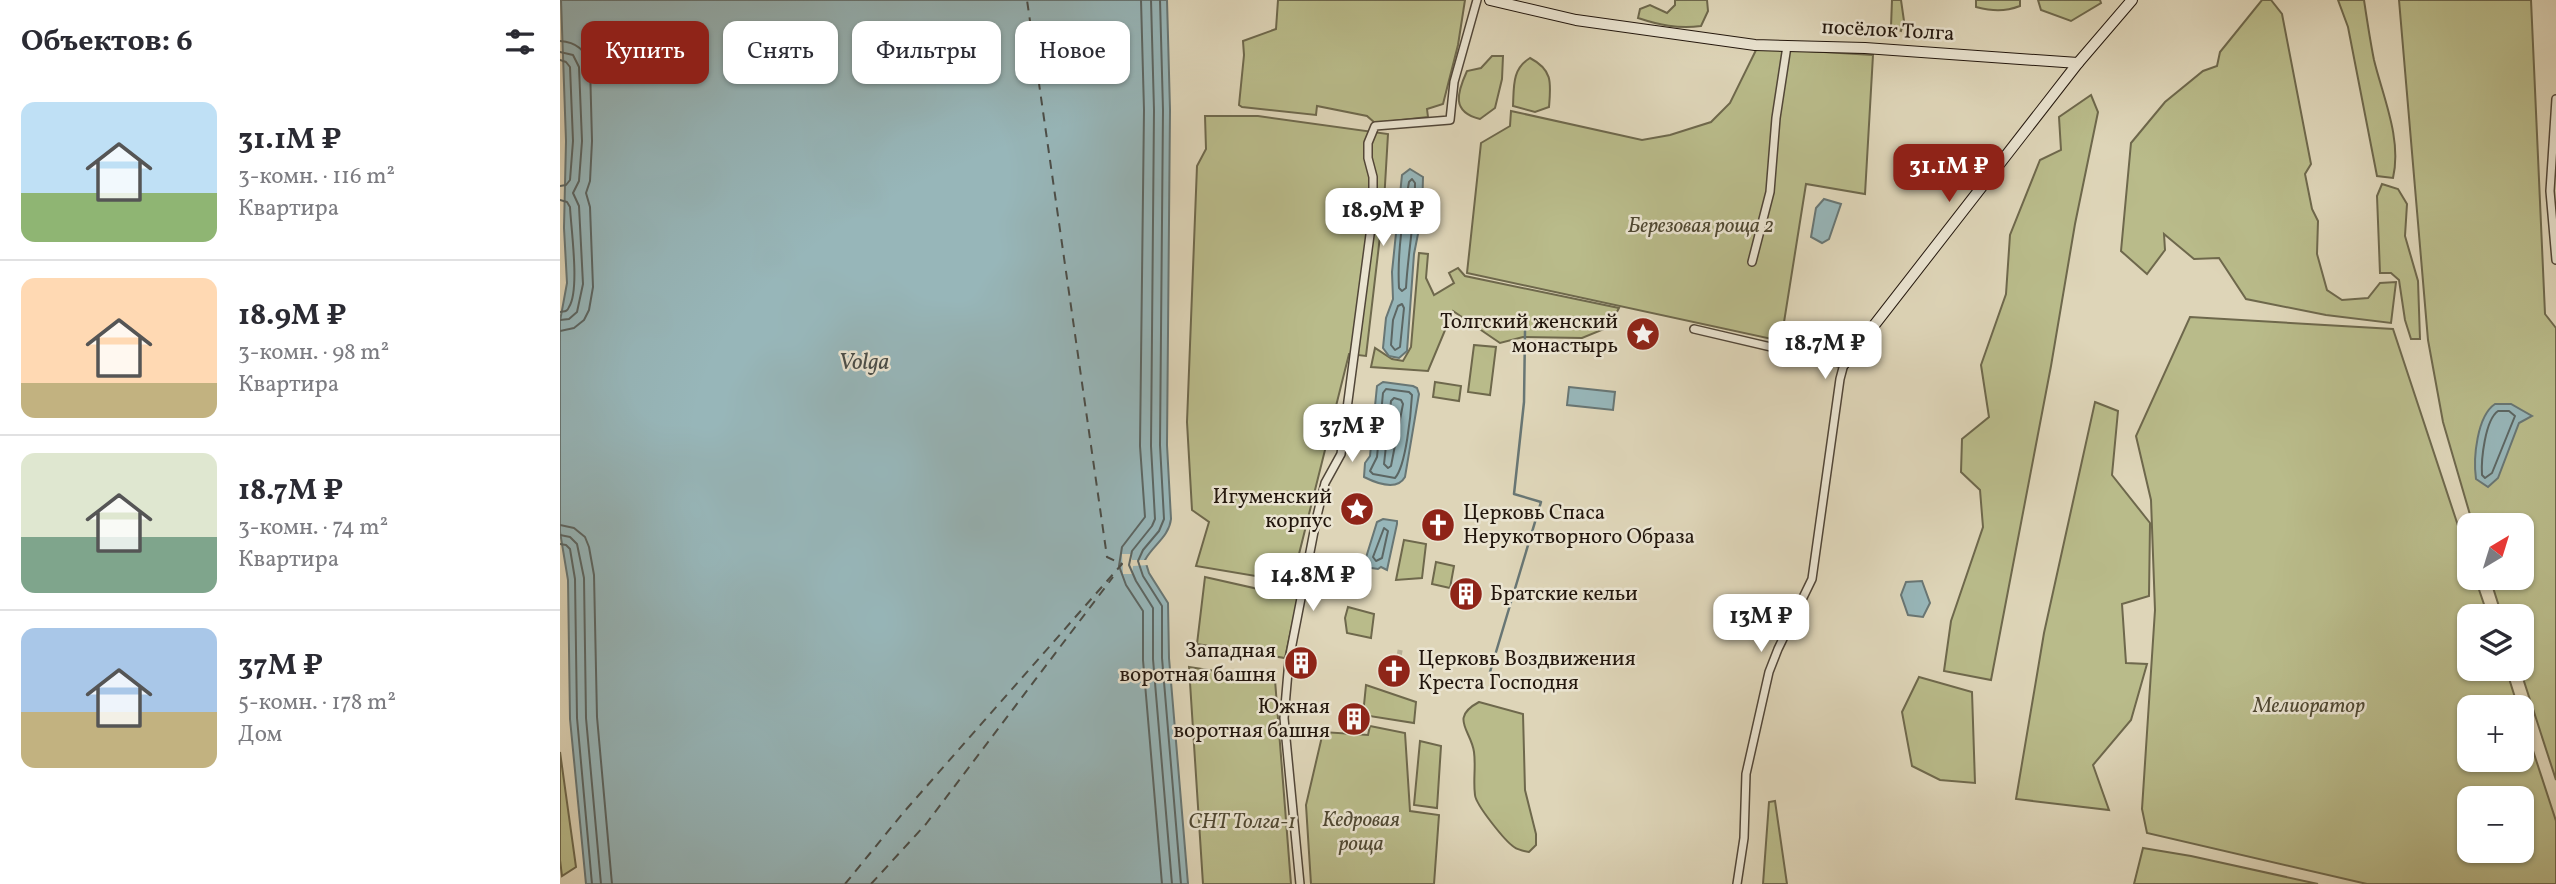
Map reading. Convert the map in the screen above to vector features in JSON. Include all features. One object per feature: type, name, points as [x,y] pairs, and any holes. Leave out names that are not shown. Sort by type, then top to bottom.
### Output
[{"type":"street","points":[[1300,884],[1284,718],[1289,660],[1325,483],[1341,454],[1373,212],[1373,177],[1368,158],[1368,143],[1375,126],[1450,120],[1454,82],[1476,0]]},
{"type":"street","name":"посёлок Толга","points":[[1490,0],[1598,23],[1755,44],[2078,63]]},
{"type":"street","points":[[1737,884],[1744,838],[1746,774],[1772,663],[1812,579],[1844,364],[2078,63],[2132,0]]},
{"type":"street","points":[[1752,262],[1770,192],[1776,118],[1787,46]]},
{"type":"street","points":[[2556,99],[2550,191],[2556,260]]},
{"type":"street","points":[[1693,329],[1844,364]]},
{"type":"green space","points":[[1278,0],[1465,0],[1458,45],[1443,104],[1427,109],[1428,117],[1375,123],[1367,116],[1317,106],[1316,115],[1242,107],[1239,105],[1243,41],[1276,29]]},
{"type":"green space","points":[[1675,0],[1707,0],[1708,11],[1701,26],[1669,26],[1638,18],[1640,9],[1650,5],[1667,13],[1675,5]]},
{"type":"green space","points":[[1892,0],[1901,0],[1904,21],[1901,31],[1891,27]]},
{"type":"green space","points":[[1976,0],[2020,0],[2020,6],[2003,10],[1987,9],[1976,7]]},
{"type":"green space","points":[[2038,0],[2100,0],[2101,3],[2071,21],[2041,10]]},
{"type":"green space","points":[[2262,0],[2271,0],[2282,14],[2311,164],[2305,174],[2312,209],[2318,221],[2317,254],[2327,290],[2342,300],[2368,298],[2380,283],[2396,282],[2391,323],[2326,315],[2246,299],[2219,258],[2194,259],[2164,234],[2165,250],[2147,274],[2121,251],[2131,143],[2165,102],[2203,71],[2217,66],[2220,52]]},
{"type":"green space","points":[[2338,0],[2364,0],[2374,60],[2393,133],[2393,178],[2377,176],[2348,27]]},
{"type":"green space","points":[[2399,0],[2531,0],[2545,314],[2556,328],[2556,780],[2534,712],[2534,695],[2528,695],[2524,681],[2534,681],[2534,604],[2498,604],[2494,590],[2534,590],[2534,513],[2470,513],[2443,422],[2428,340]]},
{"type":"green space","name":"Березовая роща 2","points":[[1757,48],[1873,55],[1865,194],[1806,184],[1781,341],[1467,273],[1481,143],[1510,126],[1511,111],[1642,140],[1670,135],[1711,122],[1730,103]]},
{"type":"green space","points":[[1492,56],[1503,56],[1502,79],[1495,108],[1480,119],[1464,112],[1459,94],[1467,71],[1481,68]]},
{"type":"green space","points":[[1530,58],[1547,72],[1550,84],[1549,107],[1535,112],[1513,106],[1517,73]]},
{"type":"green space","points":[[2091,95],[2098,112],[1991,680],[1944,671],[1951,621],[1983,527],[1980,490],[1961,472],[1962,439],[1989,417],[1981,365],[2006,294],[2010,235],[2040,160],[2061,150],[2059,117]]},
{"type":"green space","points":[[1205,116],[1258,116],[1388,134],[1384,202],[1366,356],[1349,354],[1292,582],[1196,566],[1209,522],[1192,510],[1187,422],[1197,166],[1206,149]]},
{"type":"green space","points":[[2382,184],[2398,189],[2407,204],[2405,236],[2418,281],[2420,339],[2411,339],[2399,280],[2391,273],[2380,273],[2377,196]]},
{"type":"green space","points":[[1419,253],[1428,254],[1426,278],[1434,295],[1454,283],[1449,273],[1458,268],[1465,276],[1619,308],[1609,327],[1582,338],[1523,337],[1500,343],[1453,311],[1428,371],[1371,367],[1375,348],[1392,359],[1403,361],[1411,347]]},
{"type":"green space","name":"Мелиоратор","points":[[2190,317],[2393,329],[2457,523],[2457,590],[2479,590],[2484,604],[2457,604],[2457,681],[2510,681],[2514,695],[2457,695],[2457,772],[2534,772],[2534,754],[2556,821],[2556,884],[2367,884],[2147,833],[2142,809],[2155,610],[2151,500],[2136,436]]},
{"type":"green space","points":[[1474,345],[1496,347],[1490,395],[1468,392]]},
{"type":"green space","points":[[1435,382],[1461,386],[1459,401],[1433,397]]},
{"type":"green space","points":[[2095,402],[2118,411],[2112,475],[2150,523],[2149,596],[2122,604],[2126,663],[2147,664],[2131,720],[2093,765],[2109,810],[2016,799],[2044,633]]},
{"type":"green space","points":[[1404,540],[1426,544],[1422,578],[1396,580]]},
{"type":"green space","points":[[1436,562],[1454,566],[1450,588],[1432,584]]},
{"type":"green space","points":[[1205,577],[1298,598],[1285,658],[1197,644]]},
{"type":"green space","points":[[1348,607],[1374,614],[1371,638],[1347,633],[1345,618]]},
{"type":"green space","name":"СНТ Толга-1","points":[[1189,667],[1275,680],[1291,884],[1203,884]]},
{"type":"green space","points":[[1919,677],[1972,692],[1975,783],[1940,780],[1912,766],[1902,712]]},
{"type":"green space","points":[[1366,685],[1416,702],[1414,723],[1363,715]]},
{"type":"green space","points":[[1479,702],[1523,714],[1525,790],[1536,834],[1536,845],[1529,852],[1517,849],[1510,843],[1491,822],[1475,795],[1474,752],[1463,719],[1465,713]]},
{"type":"green space","name":"Кедровая роща","points":[[1370,726],[1405,733],[1410,811],[1439,815],[1434,884],[1311,884],[1306,805],[1323,732],[1368,735]]},
{"type":"green space","points":[[1420,741],[1441,746],[1437,808],[1414,805]]},
{"type":"green space","points":[[560,752],[576,867],[562,876],[560,860]]},
{"type":"green space","points":[[1775,801],[1787,884],[1763,884],[1769,802]]},
{"type":"green space","points":[[2143,848],[2191,856],[2318,884],[2134,884]]},
{"type":"water","name":"Volga","points":[[561,0],[1167,0],[1170,110],[1167,445],[1171,519],[1164,536],[1145,560],[1149,573],[1168,603],[1169,658],[1188,884],[586,884],[570,719],[568,580],[560,532],[560,321],[567,283],[564,228],[566,141]]},
{"type":"water","points":[[1410,169],[1423,177],[1422,214],[1414,254],[1407,351],[1399,358],[1389,356],[1383,348],[1386,318],[1393,299],[1392,272],[1402,175]]},
{"type":"water","points":[[1824,199],[1841,204],[1829,239],[1822,243],[1811,237],[1816,208]]},
{"type":"water","points":[[1383,382],[1413,386],[1419,394],[1405,477],[1392,485],[1364,477],[1365,463],[1370,456],[1377,386]]},
{"type":"water","points":[[1569,387],[1615,392],[1613,410],[1567,405]]},
{"type":"water","points":[[2495,404],[2511,404],[2532,416],[2519,423],[2498,478],[2488,487],[2476,479],[2475,460],[2480,427]]},
{"type":"water","points":[[1383,519],[1397,521],[1387,570],[1381,567],[1365,567],[1377,522]]},
{"type":"water","points":[[1922,581],[1930,603],[1923,617],[1908,615],[1901,595],[1906,582]]},
{"type":"pier","points":[[1122,554],[1131,554],[1132,560],[1149,560],[1149,565],[1133,566],[1132,574],[1123,574]]},
{"type":"waterway","points":[[1490,672],[1541,502],[1514,494],[1524,402],[1525,331]]},
{"type":"ferry route","points":[[845,884],[903,813],[1122,564],[1107,557],[1027,0]]},
{"type":"ferry route","points":[[871,884],[926,824],[1113,577]]},
{"type":"tunnel","points":[[1397,653],[1402,654]]},
{"type":"place","name":"Толгский женский монастырь","points":[[1643,334]]},
{"type":"place","name":"Игуменский корпус","points":[[1357,509]]},
{"type":"place","name":"Церковь Спаса Нерукотворного Образа","points":[[1438,525]]},
{"type":"place","name":"Братские кельи","points":[[1466,594]]},
{"type":"place","name":"Западная воротная башня","points":[[1301,663]]},
{"type":"place","name":"Церковь Воздвижения Креста Господня","points":[[1394,671]]},
{"type":"place","name":"Южная воротная башня","points":[[1354,719]]}]
